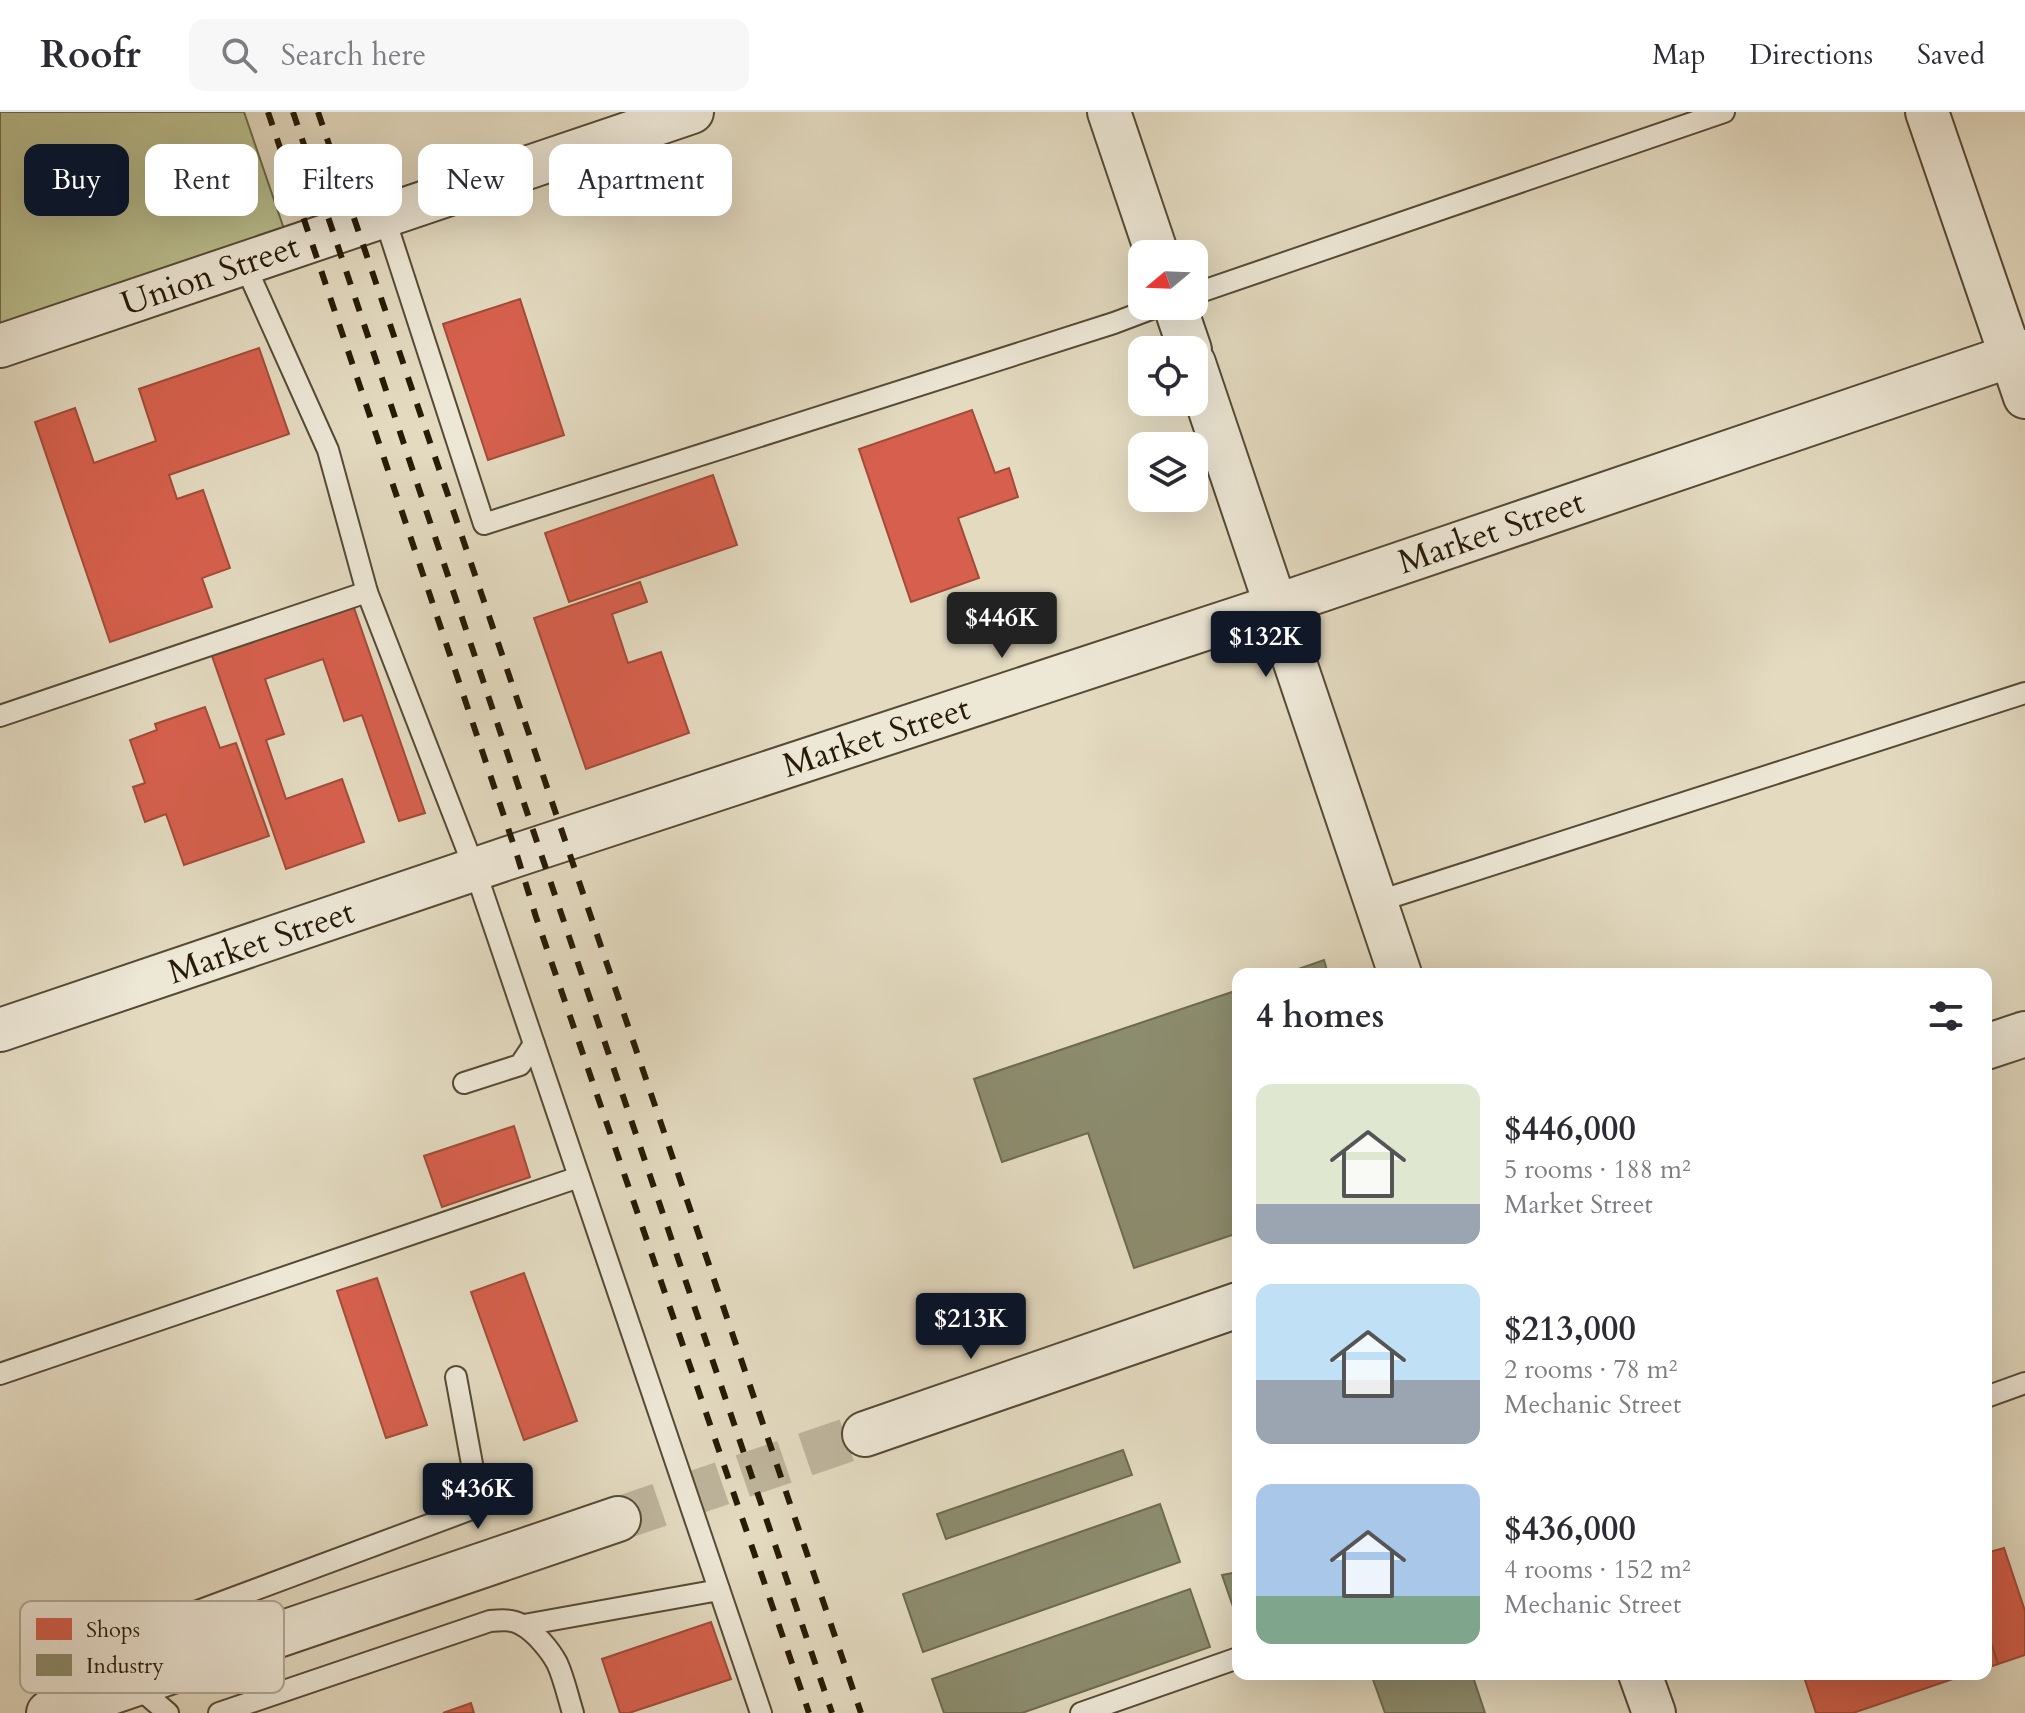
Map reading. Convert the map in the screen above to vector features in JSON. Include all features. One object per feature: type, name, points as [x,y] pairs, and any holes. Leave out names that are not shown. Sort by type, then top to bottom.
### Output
[{"type":"street","name":"Union Street","points":[[402,210],[692,112]]},
{"type":"street","points":[[1109,112],[1152,240]]},
{"type":"street","points":[[1927,112],[2018,353],[2025,397]]},
{"type":"street","name":"Union Street","points":[[0,346],[384,216]]},
{"type":"street","name":"Market Street","points":[[0,1030],[1275,606],[2018,353]]},
{"type":"street","points":[[1208,405],[1398,968]]},
{"type":"street","points":[[1992,1045],[2025,1034]]},
{"type":"street","points":[[865,1434],[1232,1307]]},
{"type":"street","points":[[284,1633],[618,1519]]},
{"type":"street","points":[[1642,1680],[1654,1713]]},
{"type":"street","points":[[49,1713],[108,1693]]},
{"type":"lane","points":[[1208,289],[1724,112]]},
{"type":"lane","points":[[384,216],[484,524],[1128,318]]},
{"type":"lane","points":[[244,263],[328,450],[367,592],[475,870],[761,1713]]},
{"type":"lane","points":[[0,716],[367,592]]},
{"type":"lane","points":[[1376,902],[2025,693]]},
{"type":"lane","points":[[464,1083],[520,1065],[534,1044]]},
{"type":"lane","points":[[0,1374],[579,1177]]},
{"type":"lane","points":[[225,1601],[469,1510],[475,1503],[477,1491],[456,1377]]},
{"type":"lane","points":[[1992,1395],[2025,1383]]},
{"type":"lane","points":[[524,1625],[719,1590]]},
{"type":"lane","points":[[284,1691],[490,1621],[510,1620],[524,1625],[556,1662],[573,1713]]},
{"type":"lane","points":[[1081,1713],[1232,1660]]},
{"type":"lane","points":[[145,1693],[168,1713]]},
{"type":"lane","points":[[219,1713],[278,1693]]},
{"type":"green space","points":[[0,112],[244,112],[255,144],[145,144],[145,216],[258,216],[258,153],[274,200],[274,216],[280,216],[284,229],[0,325]]},
{"type":"building: Shops","points":[[520,299],[564,435],[488,460],[443,324]]},
{"type":"building: Shops","points":[[259,348],[289,434],[169,475],[177,499],[203,490],[230,568],[202,578],[212,607],[110,642],[35,422],[75,408],[94,463],[156,441],[139,389]]},
{"type":"building: Shops","points":[[972,410],[995,473],[1009,468],[1018,497],[958,518],[979,578],[911,602],[859,449]]},
{"type":"building: Shops","points":[[713,475],[737,545],[569,602],[545,533]]},
{"type":"building: Shops","points":[[640,582],[647,602],[612,614],[628,663],[661,652],[689,733],[586,769],[534,618]]},
{"type":"building: Shops","points":[[353,605],[425,813],[399,821],[362,715],[344,721],[323,659],[265,679],[284,734],[266,740],[286,799],[342,779],[364,842],[286,869],[211,653]]},
{"type":"building: Shops","points":[[205,707],[220,748],[236,743],[269,836],[184,865],[166,814],[145,822],[133,787],[145,783],[130,740],[157,730],[155,724]]},
{"type":"building: Shops","points":[[514,1126],[530,1177],[442,1207],[424,1156]]},
{"type":"building: Shops","points":[[524,1273],[577,1421],[524,1440],[471,1292]]},
{"type":"building: Shops","points":[[377,1278],[427,1425],[386,1438],[337,1291]]},
{"type":"building: Shops","points":[[2004,1548],[2025,1611],[2025,1655],[1998,1664],[1992,1646],[1992,1551]]},
{"type":"building: Shops","points":[[711,1622],[731,1679],[629,1713],[620,1713],[602,1659]]},
{"type":"building: Shops","points":[[1992,1646],[1998,1664],[1992,1666]]},
{"type":"building: Shops","points":[[1805,1680],[1950,1680],[1853,1713],[1816,1713]]},
{"type":"building: Shops","points":[[471,1703],[474,1713],[443,1713]]},
{"type":"building: Industry","points":[[1324,960],[1326,968],[1301,968]]},
{"type":"building: Industry","points":[[1232,992],[1232,1235],[1134,1268],[1088,1133],[1002,1162],[974,1079]]},
{"type":"building: Industry","points":[[1123,1450],[1132,1475],[946,1539],[937,1514]]},
{"type":"building: Industry","points":[[1160,1504],[1180,1562],[923,1652],[903,1594]]},
{"type":"building: Industry","points":[[1232,1573],[1232,1604],[1222,1575]]},
{"type":"building: Industry","points":[[1190,1589],[1210,1647],[1022,1713],[944,1713],[932,1679]]},
{"type":"building: Industry","points":[[1373,1680],[1474,1680],[1485,1713],[1385,1713]]},
{"type":"tunnel","points":[[618,1519],[865,1434]]},
{"type":"railway","points":[[268,112],[536,917],[809,1713]]},
{"type":"railway","points":[[293,112],[832,1713]]},
{"type":"railway","points":[[318,112],[861,1713]]}]
